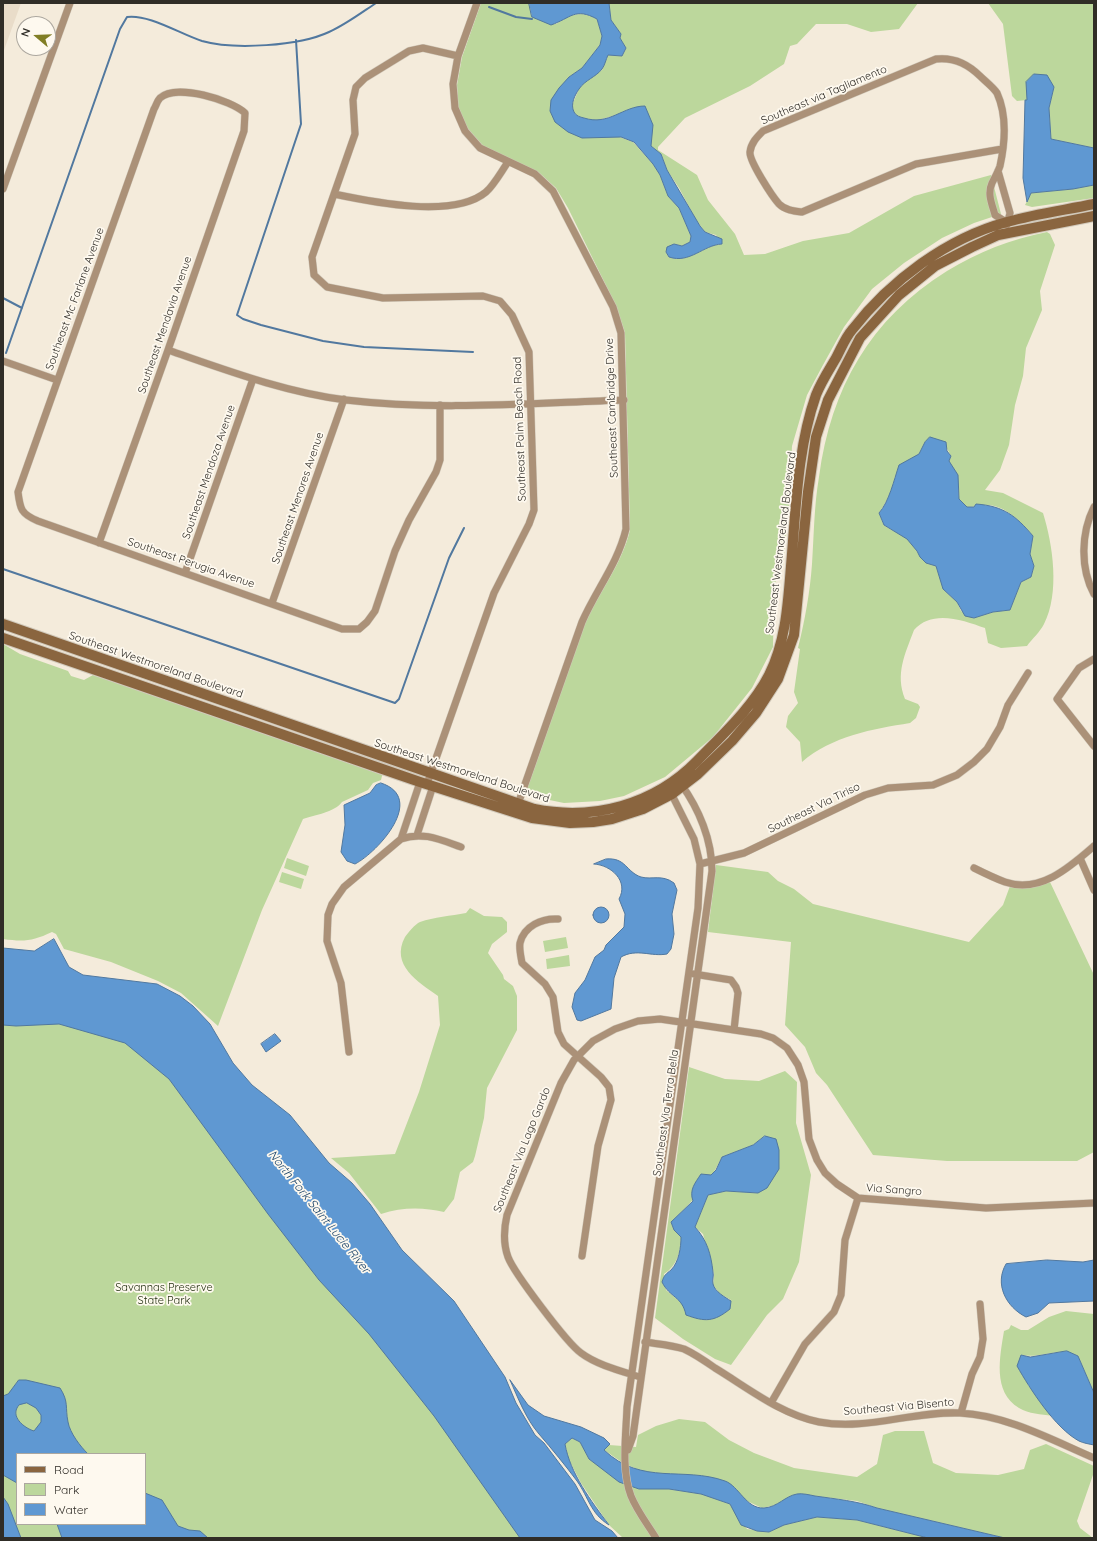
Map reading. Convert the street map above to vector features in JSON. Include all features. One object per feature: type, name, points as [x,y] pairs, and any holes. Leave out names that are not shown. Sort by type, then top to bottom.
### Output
[{"type":"street","points":[[3,189],[70,3]]},
{"type":"street","name":"Southeast Cambridge Drive","points":[[477,3],[458,56],[453,84],[455,108],[464,131],[480,148],[535,174],[553,190],[613,307],[621,333],[624,400],[626,529],[623,545],[592,600],[582,622],[516,808]]},
{"type":"street","name":"Southeast Palm Beach Road","points":[[427,784],[494,593],[529,524],[534,510],[529,352],[512,315],[500,301],[483,296],[383,298],[327,287],[314,275],[312,257],[355,134],[353,100],[356,87],[365,78],[409,51],[423,48],[458,56]]},
{"type":"street","name":"Southeast via Tagliamento","points":[[1002,149],[916,164],[802,212],[790,211],[779,204],[752,162],[750,153],[753,142],[763,131],[936,59],[949,58],[973,69],[996,92],[1002,110],[1004,132],[1002,149],[998,171],[991,184],[990,195],[995,215],[1006,222]]},
{"type":"street","name":"Southeast Mc Farlane Avenue","points":[[20,508],[18,492],[154,110],[160,98],[172,93],[185,93],[224,100],[237,106],[245,113]]},
{"type":"street","name":"Southeast Mendavia Avenue","points":[[99,543],[244,131],[245,113]]},
{"type":"street","points":[[334,194],[382,204],[437,207],[470,202],[486,192],[508,162]]},
{"type":"street","name":"Southeast via Tagliamento","points":[[998,171],[1010,213],[1006,222],[1009,232]]},
{"type":"street","name":"Southeast Westmoreland Boulevard","points":[[680,783],[754,698],[769,675],[779,651],[787,609],[798,487],[807,431],[816,394],[851,331],[891,287],[927,260],[964,239],[1006,222],[1094,204]]},
{"type":"street","name":"Southeast Westmoreland Boulevard","points":[[3,624],[430,774],[548,821],[570,823],[593,822],[612,819],[643,809],[680,783],[732,741],[756,713],[778,679],[794,635],[798,610],[808,492],[816,437],[828,400],[860,338],[899,294],[935,266],[998,235],[1094,216]]},
{"type":"street","points":[[168,350],[253,379],[344,399],[388,404],[440,406],[624,400]]},
{"type":"street","points":[[3,361],[57,380]]},
{"type":"street","name":"Southeast Mendoza Avenue","points":[[185,573],[253,379]]},
{"type":"street","name":"Southeast Menores Avenue","points":[[272,604],[344,399]]},
{"type":"street","name":"Southeast Perugia Avenue","points":[[20,508],[27,516],[38,521],[99,543],[342,629],[359,629],[367,622],[375,611],[396,551],[409,520],[436,472],[440,460],[440,406]]},
{"type":"street","points":[[1094,508],[1083,550],[1089,585],[1094,594]]},
{"type":"street","name":"Southeast Westmoreland Boulevard","points":[[3,638],[427,784],[516,808]]},
{"type":"street","points":[[1094,659],[1079,668],[1057,699],[1094,746]]},
{"type":"street","name":"Southeast Via Tiriso","points":[[700,864],[744,853],[865,795],[888,788],[934,785],[957,775],[974,762],[987,748],[1000,727],[1008,705],[1028,673]]},
{"type":"street","name":"Southeast Via Terra Bella","points":[[626,1456],[633,1436],[640,1377],[698,974],[712,861],[708,839],[701,820],[680,783]]},
{"type":"street","points":[[417,835],[427,784]]},
{"type":"street","points":[[349,1052],[341,983],[327,941],[328,915],[332,904],[344,886],[401,838],[427,784]]},
{"type":"street","name":"Southeast Via Terra Bella","points":[[656,1538],[631,1496],[627,1479],[626,1456],[627,1407],[631,1374],[698,908],[700,864],[694,839],[670,790]]},
{"type":"street","points":[[401,838],[417,835],[434,837],[461,847]]},
{"type":"street","points":[[974,868],[1006,882],[1030,885],[1053,878],[1094,846]]},
{"type":"street","points":[[1080,858],[1094,890]]},
{"type":"street","points":[[558,919],[549,918],[531,926],[520,943],[520,954],[522,963],[546,984],[553,997],[558,1032],[564,1044],[601,1077],[609,1087],[611,1100],[598,1146],[582,1256]]},
{"type":"street","points":[[688,973],[731,980],[738,993],[734,1030]]},
{"type":"street","name":"Southeast Via Lago Gardo","points":[[640,1377],[592,1359],[572,1346],[514,1271],[508,1256],[504,1228],[507,1215],[561,1083],[578,1056],[593,1041],[615,1029],[638,1021],[660,1019],[681,1022]]},
{"type":"street","name":"Via Sangro","points":[[681,1022],[773,1038],[787,1048],[798,1065],[804,1082],[809,1139],[817,1160],[825,1173],[837,1184],[858,1198],[986,1208],[1094,1203]]},
{"type":"street","points":[[770,1403],[805,1344],[834,1312],[840,1295],[845,1240],[858,1198]]},
{"type":"street","points":[[961,1413],[972,1374],[980,1357],[983,1339],[980,1304]]},
{"type":"street","name":"Southeast Via Bisento","points":[[646,1342],[684,1349],[770,1403],[801,1417],[841,1424],[863,1424],[936,1414],[961,1413],[991,1418],[1017,1426],[1094,1458]]},
{"type":"shaded area","points":[[3,3],[21,3],[16,16],[3,53]]},
{"type":"green space","points":[[481,3],[529,3],[532,17],[556,24],[576,14],[591,16],[597,19],[602,36],[600,45],[582,68],[569,77],[550,111],[633,142],[653,164],[660,175],[668,196],[679,208],[691,236],[690,242],[682,246],[674,244],[666,252],[669,257],[683,258],[709,247],[722,244],[716,235],[705,232],[696,220],[679,188],[667,170],[661,154],[651,146],[629,109],[623,113],[595,121],[577,116],[573,111],[572,105],[579,89],[586,80],[602,70],[608,55],[622,56],[626,48],[620,38],[621,34],[611,20],[609,3],[918,3],[899,29],[871,32],[847,24],[816,24],[797,44],[790,46],[784,64],[750,86],[685,118],[658,147],[658,150],[697,175],[708,200],[735,234],[744,255],[765,254],[803,241],[849,233],[914,196],[991,175],[1001,214],[974,223],[942,238],[904,263],[872,289],[844,327],[807,395],[792,446],[789,507],[783,565],[775,583],[773,647],[752,688],[713,737],[665,777],[624,796],[600,801],[564,803],[525,795],[585,623],[622,555],[630,530],[625,333],[616,306],[568,208],[556,188],[538,172],[482,146],[468,129],[458,108],[457,85],[462,57]]},
{"type":"green space","points":[[988,3],[1094,3],[1094,148],[1051,139],[1049,108],[1054,87],[1027,100],[1017,101],[1012,96],[1003,24]]},
{"type":"green space","points":[[1094,185],[1094,198],[1032,207],[1025,205],[1031,193],[1073,189]]},
{"type":"green space","points":[[1047,232],[1050,234],[1055,245],[1040,291],[1042,310],[1026,348],[1023,376],[1015,405],[1009,445],[1000,470],[985,490],[1003,493],[1043,513],[1050,539],[1053,569],[1052,598],[1049,612],[1044,624],[1027,646],[1001,648],[988,643],[985,628],[967,622],[948,618],[939,618],[921,624],[914,630],[902,664],[901,673],[902,690],[905,699],[918,704],[920,707],[916,718],[910,723],[867,731],[840,740],[826,746],[802,762],[800,742],[786,727],[788,716],[798,703],[794,692],[800,649],[798,648],[810,585],[817,488],[825,445],[833,414],[844,385],[876,334],[896,311],[920,290],[947,271],[983,252],[1008,242]],"holes":[[[928,440],[945,445],[951,456],[949,461],[957,479],[959,499],[967,507],[986,505],[1007,511],[1019,520],[1033,536],[1030,554],[1034,566],[1031,577],[1021,582],[1010,610],[993,612],[974,618],[961,611],[957,602],[945,591],[936,566],[920,556],[908,540],[884,525],[882,521],[879,513],[889,496],[897,473],[920,453]]]},
{"type":"green space","points":[[3,644],[20,654],[68,671],[71,676],[84,680],[93,675],[383,772],[381,780],[373,783],[368,790],[342,802],[330,811],[303,819],[262,910],[218,1026],[181,993],[158,981],[111,962],[64,949],[56,934],[52,932],[28,940],[3,939]]},
{"type":"green space","points":[[287,858],[309,866],[306,876],[284,868]]},
{"type":"green space","points":[[716,865],[768,872],[778,881],[794,889],[813,904],[969,942],[1003,905],[1010,886],[1031,888],[1050,882],[1094,975],[1094,1152],[1077,1161],[947,1161],[873,1155],[827,1085],[816,1073],[805,1047],[785,1025],[791,942],[708,932]]},
{"type":"green space","points":[[282,872],[304,879],[301,889],[279,882]]},
{"type":"green space","points":[[470,908],[484,916],[502,917],[507,922],[507,932],[492,944],[488,953],[503,975],[504,979],[513,986],[517,996],[517,1030],[487,1088],[484,1118],[475,1156],[473,1162],[460,1172],[454,1199],[444,1212],[412,1208],[381,1214],[349,1173],[331,1158],[395,1154],[419,1092],[440,1025],[438,996],[422,985],[408,972],[401,956],[401,947],[405,937],[418,923],[431,919],[466,913]]},
{"type":"green space","points":[[566,937],[568,948],[545,952],[543,941]]},
{"type":"green space","points":[[569,955],[570,966],[547,969],[546,959]]},
{"type":"green space","name":"Savannas Preserve State Park","points":[[3,993],[154,1029],[552,1538],[3,1538]]},
{"type":"green space","points":[[689,1067],[725,1079],[759,1081],[785,1071],[797,1082],[796,1123],[811,1175],[799,1262],[783,1299],[767,1315],[731,1365],[715,1359],[683,1339],[655,1318]],"holes":[[[765,1136],[758,1193],[726,1191],[708,1195],[695,1227],[703,1234],[714,1274],[713,1285],[720,1294],[731,1300],[684,1305],[666,1290],[664,1274],[675,1262],[679,1253],[681,1242],[681,1237],[674,1230],[671,1222],[700,1192],[722,1157],[753,1145]]]},
{"type":"green space","points":[[1066,1311],[1094,1314],[1094,1393],[1078,1356],[1064,1352],[1029,1356],[1021,1355],[1028,1385],[1052,1416],[1031,1413],[1023,1410],[1010,1401],[1001,1383],[1000,1362],[1004,1331],[1009,1329],[1011,1325],[1021,1330],[1028,1330],[1049,1317]]},
{"type":"green space","points":[[679,1419],[705,1422],[729,1440],[754,1453],[794,1468],[857,1477],[877,1464],[883,1435],[895,1431],[924,1431],[933,1463],[956,1473],[998,1475],[1024,1469],[1030,1450],[1046,1444],[1094,1466],[1094,1472],[1077,1521],[1080,1528],[1093,1538],[1005,1538],[877,1508],[857,1501],[797,1494],[776,1505],[762,1508],[745,1500],[732,1486],[646,1473],[623,1463],[604,1450],[609,1445],[636,1447],[638,1435],[656,1426]]},
{"type":"green space","points":[[572,1438],[580,1442],[589,1459],[639,1489],[669,1489],[702,1494],[730,1504],[747,1529],[769,1532],[784,1525],[817,1517],[857,1520],[928,1538],[623,1538],[609,1525],[581,1483],[568,1458],[565,1444]]},
{"type":"water","points":[[529,3],[609,3],[611,20],[621,34],[620,38],[626,48],[622,56],[608,55],[602,69],[581,86],[574,100],[574,112],[583,118],[601,120],[630,109],[645,106],[653,125],[651,146],[661,154],[667,170],[700,226],[705,232],[722,239],[722,244],[709,247],[683,258],[669,257],[666,252],[667,247],[674,244],[682,246],[690,242],[691,236],[679,208],[668,196],[660,175],[653,164],[634,142],[621,137],[582,138],[568,132],[555,122],[550,111],[551,100],[569,77],[582,68],[600,45],[602,36],[597,19],[583,14],[578,14],[551,25],[532,17]]},
{"type":"water","points":[[1034,74],[1047,75],[1054,87],[1049,108],[1051,139],[1094,148],[1094,185],[1073,189],[1031,193],[1027,202],[1023,178],[1025,100],[1027,100],[1026,82]]},
{"type":"water","points":[[930,437],[946,442],[947,451],[951,456],[949,461],[958,475],[959,499],[967,507],[974,507],[976,504],[986,505],[1009,513],[1033,536],[1030,554],[1034,566],[1031,577],[1021,582],[1010,610],[993,612],[974,618],[965,616],[957,602],[943,589],[936,566],[926,563],[907,539],[884,525],[879,513],[888,497],[899,465],[919,454],[925,442]]},
{"type":"water","points":[[381,783],[394,790],[400,800],[399,812],[394,825],[365,858],[355,864],[347,861],[341,852],[345,825],[344,805],[370,793],[376,785]]},
{"type":"water","points":[[606,859],[613,859],[622,862],[632,872],[641,877],[661,878],[670,880],[674,883],[677,890],[672,914],[674,934],[671,949],[667,954],[633,953],[621,957],[614,978],[611,1009],[581,1021],[577,1020],[572,1007],[575,993],[585,980],[595,957],[604,950],[606,945],[624,927],[625,914],[619,899],[622,886],[620,880],[617,875],[606,867],[594,864]]},
{"type":"water","points":[[601,907],[607,909],[609,915],[607,921],[601,923],[595,921],[593,915],[595,909]]},
{"type":"water","name":"North Fork Saint Lucie River","points":[[54,939],[69,967],[83,975],[157,984],[180,996],[193,1006],[210,1024],[233,1063],[252,1085],[290,1115],[329,1163],[352,1183],[370,1204],[402,1250],[454,1301],[505,1377],[516,1403],[535,1435],[544,1443],[575,1484],[595,1520],[612,1531],[618,1538],[520,1538],[434,1416],[369,1334],[319,1280],[268,1214],[169,1079],[125,1043],[59,1024],[16,1026],[3,1025],[3,948],[34,951]]},
{"type":"water","points":[[275,1034],[281,1041],[266,1052],[261,1044]]},
{"type":"water","points":[[765,1136],[776,1139],[779,1150],[779,1169],[767,1188],[758,1193],[726,1191],[708,1195],[695,1227],[703,1237],[710,1253],[714,1287],[720,1294],[731,1301],[730,1309],[709,1320],[686,1315],[682,1304],[662,1282],[664,1276],[674,1267],[680,1250],[681,1237],[674,1230],[671,1222],[693,1201],[692,1190],[701,1174],[711,1175],[716,1170],[722,1157],[753,1145]]},
{"type":"water","points":[[1047,1260],[1083,1262],[1094,1260],[1094,1301],[1049,1303],[1038,1313],[1026,1317],[1019,1313],[1008,1301],[1002,1287],[1001,1279],[1006,1264]]},
{"type":"water","points":[[1067,1351],[1078,1356],[1094,1393],[1094,1445],[1079,1441],[1070,1435],[1052,1418],[1029,1386],[1017,1366],[1021,1355],[1030,1357]]},
{"type":"water","points":[[19,1380],[26,1380],[60,1388],[66,1401],[68,1422],[71,1431],[87,1453],[16,1453],[16,1482],[3,1475],[3,1396],[8,1394]],"holes":[[[27,1403],[36,1408],[41,1415],[41,1422],[34,1431],[19,1421],[16,1409],[19,1405]]]},
{"type":"water","points":[[510,1380],[528,1405],[544,1416],[581,1427],[604,1438],[610,1444],[604,1450],[618,1461],[633,1468],[648,1472],[694,1475],[725,1481],[734,1487],[752,1505],[758,1507],[769,1507],[793,1495],[804,1494],[846,1500],[1005,1538],[928,1538],[857,1520],[817,1517],[784,1525],[769,1532],[757,1531],[741,1525],[730,1504],[701,1494],[669,1489],[639,1489],[619,1482],[589,1459],[580,1442],[572,1438],[565,1444],[571,1466],[588,1496],[609,1525],[594,1510],[577,1481],[534,1428]]},
{"type":"water","points":[[146,1493],[162,1500],[178,1526],[189,1530],[200,1531],[208,1538],[62,1538],[57,1525],[146,1525]]},
{"type":"water","points":[[3,1497],[8,1504],[21,1538],[3,1538]]},
{"type":"waterway","points":[[6,353],[120,29],[127,17],[145,18],[155,21],[193,38],[215,44],[248,46],[266,45],[301,41],[316,37],[335,29],[376,3]]},
{"type":"waterway","points":[[489,7],[516,17],[532,19]]},
{"type":"waterway","points":[[296,40],[301,124],[237,315],[243,319],[261,325],[323,341],[364,347],[473,352]]},
{"type":"waterway","points":[[3,298],[22,308]]},
{"type":"waterway","points":[[3,569],[395,703],[399,699],[449,558],[464,528]]}]
